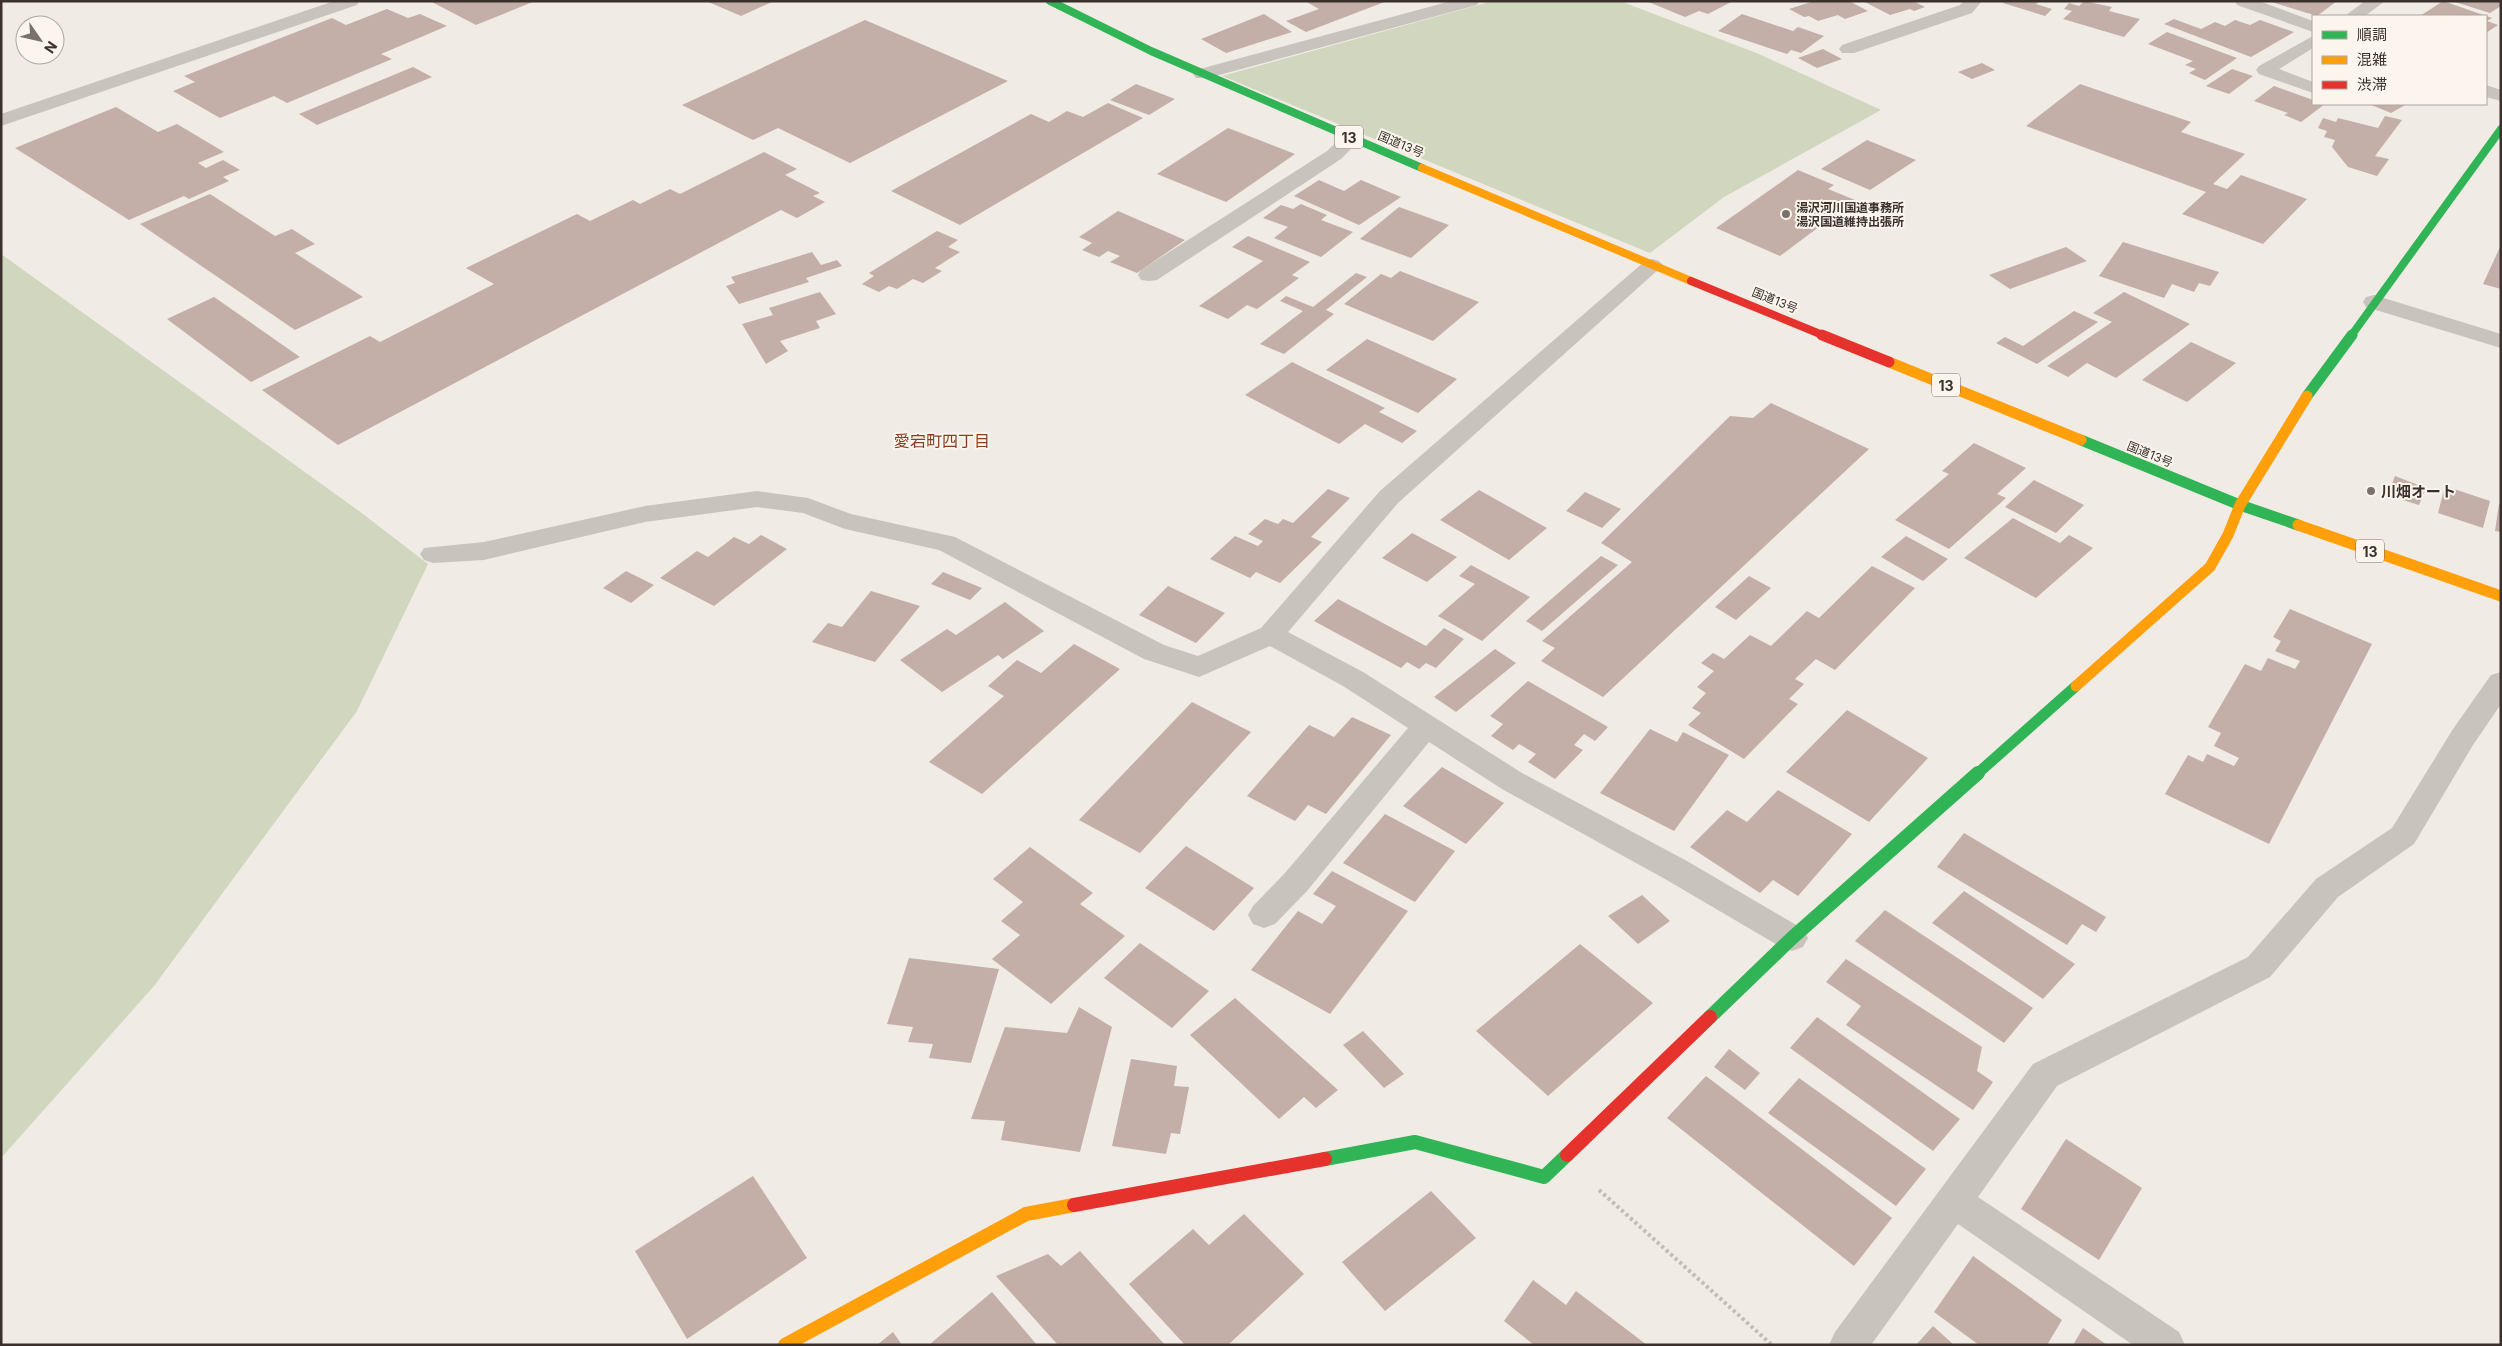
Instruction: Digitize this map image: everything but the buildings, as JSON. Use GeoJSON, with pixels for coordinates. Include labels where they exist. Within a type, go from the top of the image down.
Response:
{"type":"FeatureCollection","features":[{"type":"Feature","properties":{"kind":"main road","name":"国道13号"},"geometry":{"type":"LineString","coordinates":[[1050,1],[1202,74],[1652,265],[2240,505],[2501,596]]}},
{"type":"Feature","properties":{"kind":"main road"},"geometry":{"type":"LineString","coordinates":[[785,1345],[1026,1214],[1416,1142],[1544,1177],[1792,938],[2210,567],[2228,535],[2240,505],[2318,378],[2501,130]]}},
{"type":"Feature","properties":{"kind":"street"},"geometry":{"type":"LineString","coordinates":[[1,120],[351,1]]}},
{"type":"Feature","properties":{"kind":"street"},"geometry":{"type":"LineString","coordinates":[[1202,74],[1470,1]]}},
{"type":"Feature","properties":{"kind":"street"},"geometry":{"type":"LineString","coordinates":[[1848,49],[1966,9],[1974,1]]}},
{"type":"Feature","properties":{"kind":"street"},"geometry":{"type":"LineString","coordinates":[[2243,1],[2312,26]]}},
{"type":"Feature","properties":{"kind":"street"},"geometry":{"type":"LineString","coordinates":[[2355,15],[2376,1]]}},
{"type":"Feature","properties":{"kind":"street"},"geometry":{"type":"LineString","coordinates":[[2312,42],[2265,70],[2312,88]]}},
{"type":"Feature","properties":{"kind":"street"},"geometry":{"type":"LineString","coordinates":[[2487,90],[2501,96]]}},
{"type":"Feature","properties":{"kind":"street"},"geometry":{"type":"LineString","coordinates":[[1148,275],[1334,155],[1352,138]]}},
{"type":"Feature","properties":{"kind":"street"},"geometry":{"type":"LineString","coordinates":[[433,554],[484,551],[645,514],[757,499],[808,506],[845,521],[946,543],[1154,652],[1199,667],[1271,635],[1389,497],[1652,265]]}},
{"type":"Feature","properties":{"kind":"street"},"geometry":{"type":"LineString","coordinates":[[2374,302],[2501,341]]}},
{"type":"Feature","properties":{"kind":"street"},"geometry":{"type":"LineString","coordinates":[[1271,635],[1353,679],[1512,781],[1676,870],[1792,938]]}},
{"type":"Feature","properties":{"kind":"street"},"geometry":{"type":"LineString","coordinates":[[1848,1345],[2045,1075],[2259,967],[2327,888],[2402,836],[2463,737],[2501,682]]}},
{"type":"Feature","properties":{"kind":"street"},"geometry":{"type":"LineString","coordinates":[[1264,915],[1296,882],[1426,726]]}},
{"type":"Feature","properties":{"kind":"street"},"geometry":{"type":"LineString","coordinates":[[1954,1201],[2166,1345]]}},
{"type":"Feature","properties":{"kind":"path"},"geometry":{"type":"LineString","coordinates":[[1563,1158],[1772,1345]]}},
{"type":"Feature","properties":{"kind":"green space"},"geometry":{"type":"Polygon","coordinates":[[[1493,1],[1620,1],[1759,54],[1881,110],[1724,197],[1650,253],[1222,76],[1493,1]]]}},
{"type":"Feature","properties":{"kind":"green space"},"geometry":{"type":"Polygon","coordinates":[[[1,254],[359,511],[428,564],[357,711],[154,986],[1,1158],[1,254]]]}},
{"type":"Feature","properties":{"kind":"traffic: fast"},"geometry":{"type":"LineString","coordinates":[[1050,1],[1151,51],[1422,168]]}},
{"type":"Feature","properties":{"kind":"traffic: fast"},"geometry":{"type":"LineString","coordinates":[[2307,396],[2501,129]]}},
{"type":"Feature","properties":{"kind":"traffic: fast"},"geometry":{"type":"LineString","coordinates":[[2081,440],[2240,505],[2298,525]]}},
{"type":"Feature","properties":{"kind":"traffic: fast"},"geometry":{"type":"LineString","coordinates":[[1710,1017],[1792,938],[2076,686]]}},
{"type":"Feature","properties":{"kind":"traffic: fast"},"geometry":{"type":"LineString","coordinates":[[1325,1159],[1415,1142],[1544,1177],[1567,1155]]}},
{"type":"Feature","properties":{"kind":"traffic: slow"},"geometry":{"type":"LineString","coordinates":[[1422,168],[1691,281]]}},
{"type":"Feature","properties":{"kind":"traffic: slow"},"geometry":{"type":"LineString","coordinates":[[1889,362],[2081,440]]}},
{"type":"Feature","properties":{"kind":"traffic: slow"},"geometry":{"type":"LineString","coordinates":[[2076,686],[2210,567],[2228,535],[2240,505],[2307,396]]}},
{"type":"Feature","properties":{"kind":"traffic: slow"},"geometry":{"type":"LineString","coordinates":[[2298,525],[2501,596]]}},
{"type":"Feature","properties":{"kind":"traffic: slow"},"geometry":{"type":"LineString","coordinates":[[785,1345],[1026,1214],[1074,1205]]}},
{"type":"Feature","properties":{"kind":"traffic: jam"},"geometry":{"type":"LineString","coordinates":[[1691,281],[1889,362]]}},
{"type":"Feature","properties":{"kind":"traffic: jam"},"geometry":{"type":"LineString","coordinates":[[1567,1155],[1710,1017]]}},
{"type":"Feature","properties":{"kind":"traffic: jam"},"geometry":{"type":"LineString","coordinates":[[1074,1205],[1325,1159]]}},
{"type":"Feature","properties":{"kind":"place","name":"湯沢河川国道事務所 湯沢国道維持出張所"},"geometry":{"type":"Point","coordinates":[1786,214]}},
{"type":"Feature","properties":{"kind":"place","name":"川畑オート"},"geometry":{"type":"Point","coordinates":[2371,491]}},
{"type":"Feature","properties":{"kind":"district","name":"愛宕町四丁目"},"geometry":{"type":"Point","coordinates":[942,441]}}]}
